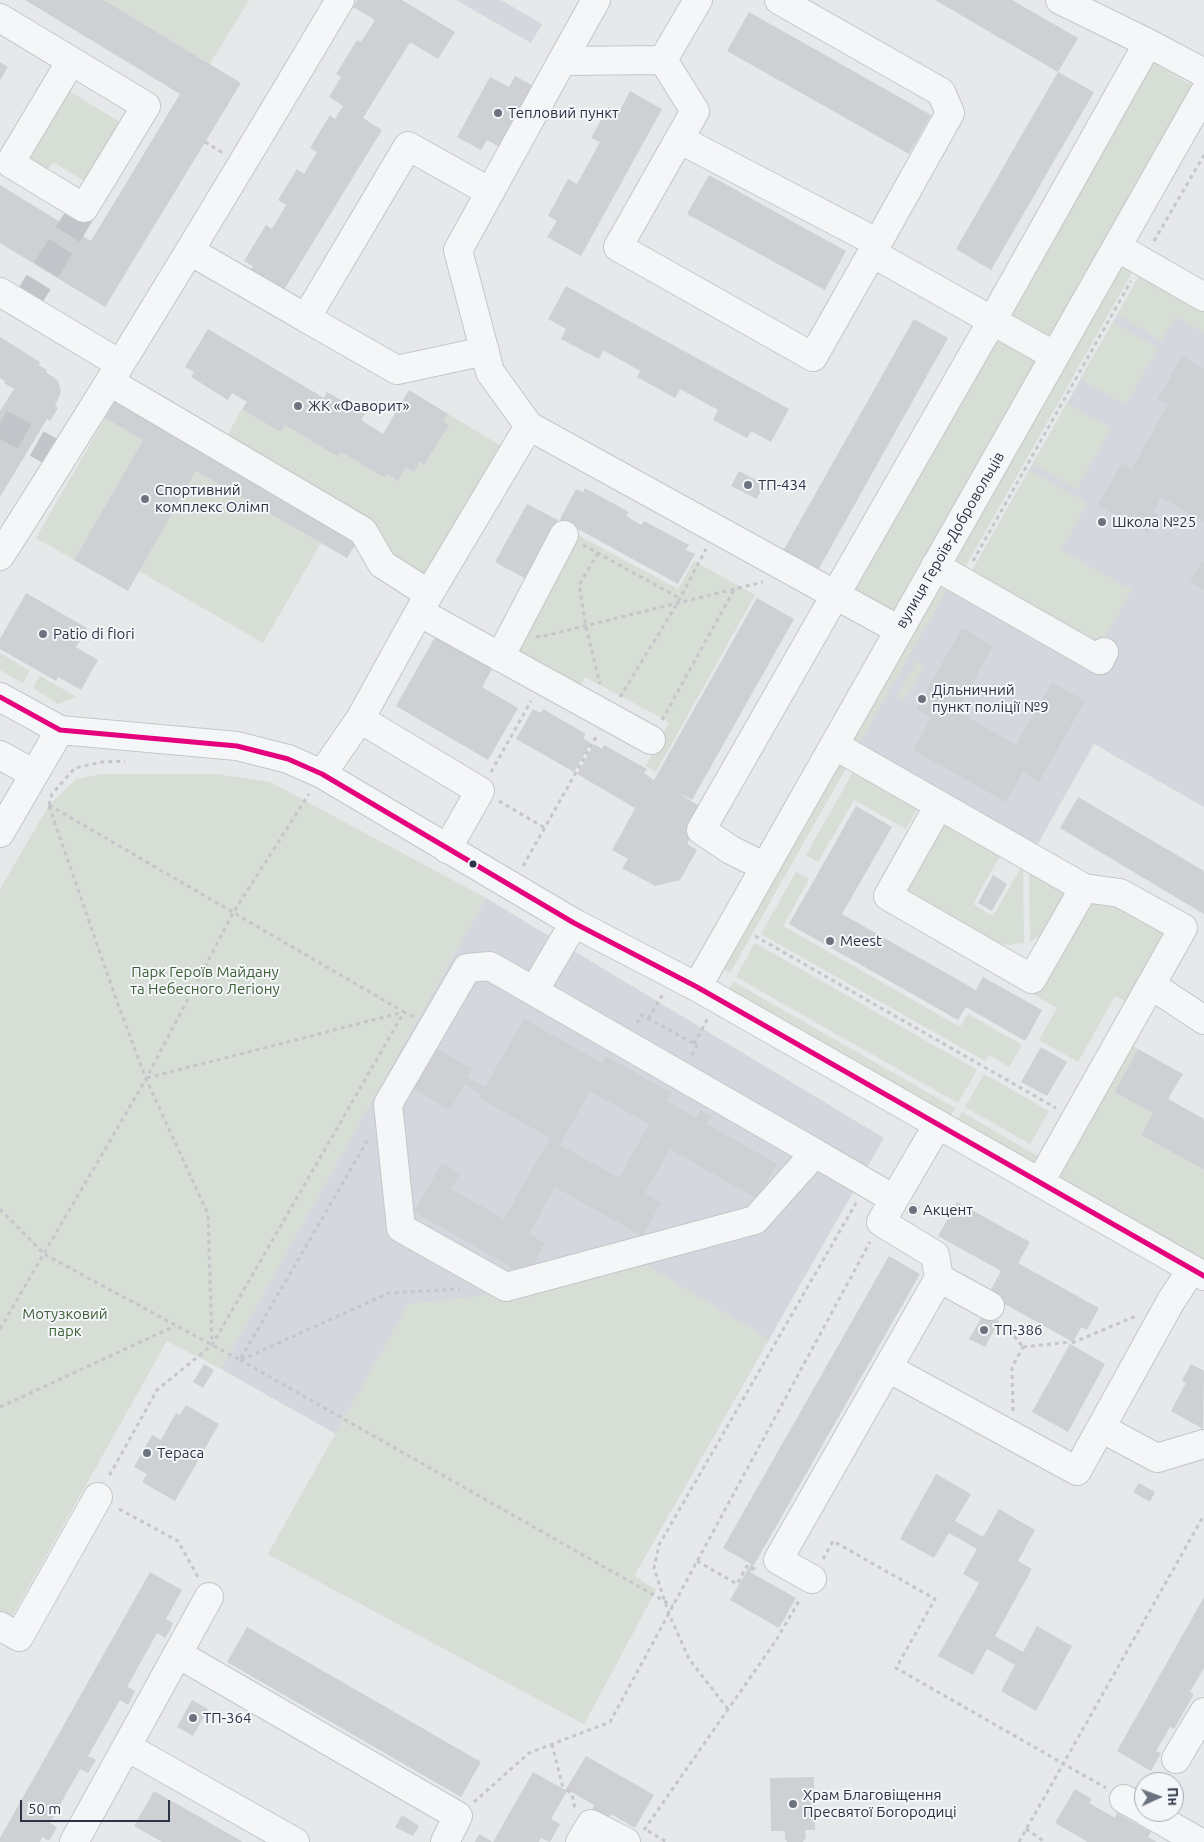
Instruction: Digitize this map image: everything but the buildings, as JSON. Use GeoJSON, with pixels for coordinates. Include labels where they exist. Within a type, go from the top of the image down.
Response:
{"type":"FeatureCollection","features":[{"type":"Feature","properties":{"kind":"street"},"geometry":{"type":"LineString","coordinates":[[0,556],[190,251],[340,0]]}},
{"type":"Feature","properties":{"kind":"street"},"geometry":{"type":"LineString","coordinates":[[596,0],[458,250],[490,372],[529,426],[899,630]]}},
{"type":"Feature","properties":{"kind":"street"},"geometry":{"type":"LineString","coordinates":[[663,60],[698,0]]}},
{"type":"Feature","properties":{"kind":"street"},"geometry":{"type":"LineString","coordinates":[[663,60],[695,111],[618,247],[814,357],[950,114],[941,92],[779,0]]}},
{"type":"Feature","properties":{"kind":"street"},"geometry":{"type":"LineString","coordinates":[[1060,0],[1204,73]]}},
{"type":"Feature","properties":{"kind":"street"},"geometry":{"type":"LineString","coordinates":[[0,18],[72,61],[146,106],[84,208],[10,163],[72,61]]}},
{"type":"Feature","properties":{"kind":"street"},"geometry":{"type":"LineString","coordinates":[[765,867],[731,850],[701,830],[992,321],[1148,43]]}},
{"type":"Feature","properties":{"kind":"street"},"geometry":{"type":"LineString","coordinates":[[562,61],[663,60]]}},
{"type":"Feature","properties":{"kind":"street","name":"вулиця Героїв-Добровольців"},"geometry":{"type":"LineString","coordinates":[[699,999],[765,867],[1204,93]]}},
{"type":"Feature","properties":{"kind":"street"},"geometry":{"type":"LineString","coordinates":[[679,140],[875,248],[992,321],[1054,356]]}},
{"type":"Feature","properties":{"kind":"street"},"geometry":{"type":"LineString","coordinates":[[306,318],[408,146],[490,192]]}},
{"type":"Feature","properties":{"kind":"street"},"geometry":{"type":"LineString","coordinates":[[1117,247],[1204,297]]}},
{"type":"Feature","properties":{"kind":"street"},"geometry":{"type":"LineString","coordinates":[[190,251],[397,370],[484,351]]}},
{"type":"Feature","properties":{"kind":"street"},"geometry":{"type":"LineString","coordinates":[[0,292],[115,373],[363,531],[382,564],[424,603],[500,657],[651,740]]}},
{"type":"Feature","properties":{"kind":"street"},"geometry":{"type":"LineString","coordinates":[[322,774],[360,719],[424,603],[529,426]]}},
{"type":"Feature","properties":{"kind":"street"},"geometry":{"type":"LineString","coordinates":[[500,657],[564,535]]}},
{"type":"Feature","properties":{"kind":"street"},"geometry":{"type":"LineString","coordinates":[[936,566],[1100,660],[1104,652]]}},
{"type":"Feature","properties":{"kind":"street"},"geometry":{"type":"LineString","coordinates":[[0,697],[60,730],[237,746],[288,760],[322,774],[699,999],[938,1124],[1198,1273],[1171,1301],[1077,1471],[888,1368]]}},
{"type":"Feature","properties":{"kind":"street"},"geometry":{"type":"LineString","coordinates":[[360,719],[480,790],[447,849]]}},
{"type":"Feature","properties":{"kind":"street"},"geometry":{"type":"LineString","coordinates":[[0,833],[60,730]]}},
{"type":"Feature","properties":{"kind":"street"},"geometry":{"type":"LineString","coordinates":[[834,745],[1084,888],[1120,893],[1183,928],[1040,1182]]}},
{"type":"Feature","properties":{"kind":"street"},"geometry":{"type":"LineString","coordinates":[[0,755],[34,774]]}},
{"type":"Feature","properties":{"kind":"street"},"geometry":{"type":"LineString","coordinates":[[939,805],[888,896],[1032,979],[1084,888]]}},
{"type":"Feature","properties":{"kind":"street"},"geometry":{"type":"LineString","coordinates":[[534,991],[574,923]]}},
{"type":"Feature","properties":{"kind":"street"},"geometry":{"type":"LineString","coordinates":[[812,1579],[778,1560],[939,1278],[935,1255],[888,1210],[867,1183],[815,1153],[534,991],[490,966],[467,968],[434,1028],[388,1104],[402,1228],[506,1287],[755,1220],[815,1153]]}},
{"type":"Feature","properties":{"kind":"street"},"geometry":{"type":"LineString","coordinates":[[1151,985],[1204,1020]]}},
{"type":"Feature","properties":{"kind":"street"},"geometry":{"type":"LineString","coordinates":[[888,1210],[938,1124]]}},
{"type":"Feature","properties":{"kind":"street"},"geometry":{"type":"LineString","coordinates":[[939,1278],[990,1306]]}},
{"type":"Feature","properties":{"kind":"street"},"geometry":{"type":"LineString","coordinates":[[1101,1428],[1157,1458],[1204,1444]]}},
{"type":"Feature","properties":{"kind":"street"},"geometry":{"type":"LineString","coordinates":[[10,1632],[98,1497]]}},
{"type":"Feature","properties":{"kind":"street"},"geometry":{"type":"LineString","coordinates":[[74,1842],[209,1597]]}},
{"type":"Feature","properties":{"kind":"street"},"geometry":{"type":"LineString","coordinates":[[178,1654],[458,1816],[445,1842]]}},
{"type":"Feature","properties":{"kind":"street"},"geometry":{"type":"LineString","coordinates":[[1176,1759],[1204,1712]]}},
{"type":"Feature","properties":{"kind":"street"},"geometry":{"type":"LineString","coordinates":[[127,1747],[295,1842]]}},
{"type":"Feature","properties":{"kind":"street"},"geometry":{"type":"LineString","coordinates":[[1164,1822],[1199,1842]]}},
{"type":"Feature","properties":{"kind":"street"},"geometry":{"type":"LineString","coordinates":[[580,1842],[591,1824],[626,1842]]}},
{"type":"Feature","properties":{"kind":"path"},"geometry":{"type":"LineString","coordinates":[[961,581],[1204,155]]}},
{"type":"Feature","properties":{"kind":"path"},"geometry":{"type":"LineString","coordinates":[[512,886],[608,716],[677,604],[716,530]]}},
{"type":"Feature","properties":{"kind":"path"},"geometry":{"type":"LineString","coordinates":[[564,535],[679,598]]}},
{"type":"Feature","properties":{"kind":"path"},"geometry":{"type":"LineString","coordinates":[[598,553],[579,585],[586,627],[608,716]]}},
{"type":"Feature","properties":{"kind":"path"},"geometry":{"type":"LineString","coordinates":[[514,630],[540,637],[796,573]]}},
{"type":"Feature","properties":{"kind":"path"},"geometry":{"type":"LineString","coordinates":[[651,740],[734,590]]}},
{"type":"Feature","properties":{"kind":"path"},"geometry":{"type":"LineString","coordinates":[[542,681],[480,790],[545,828]]}},
{"type":"Feature","properties":{"kind":"path"},"geometry":{"type":"LineString","coordinates":[[131,761],[102,762],[75,768],[52,794],[49,805],[146,1078],[208,1214],[212,1345]]}},
{"type":"Feature","properties":{"kind":"path"},"geometry":{"type":"LineString","coordinates":[[0,1328],[146,1078],[233,914],[322,774]]}},
{"type":"Feature","properties":{"kind":"path"},"geometry":{"type":"LineString","coordinates":[[49,805],[233,914],[434,1028]]}},
{"type":"Feature","properties":{"kind":"path"},"geometry":{"type":"LineString","coordinates":[[755,936],[1075,1119]]}},
{"type":"Feature","properties":{"kind":"path"},"geometry":{"type":"LineString","coordinates":[[648,1019],[664,991]]}},
{"type":"Feature","properties":{"kind":"path"},"geometry":{"type":"LineString","coordinates":[[694,1044],[709,1016],[699,999]]}},
{"type":"Feature","properties":{"kind":"path"},"geometry":{"type":"LineString","coordinates":[[146,1078],[404,1012]]}},
{"type":"Feature","properties":{"kind":"path"},"geometry":{"type":"LineString","coordinates":[[209,1597],[178,1541],[98,1497],[157,1390],[212,1345],[404,1012]]}},
{"type":"Feature","properties":{"kind":"path"},"geometry":{"type":"LineString","coordinates":[[240,1360],[369,1138]]}},
{"type":"Feature","properties":{"kind":"path"},"geometry":{"type":"LineString","coordinates":[[729,1709],[689,1659],[669,1614],[654,1568],[659,1544],[867,1183]]}},
{"type":"Feature","properties":{"kind":"path"},"geometry":{"type":"LineString","coordinates":[[0,1209],[44,1254],[240,1360],[672,1606]]}},
{"type":"Feature","properties":{"kind":"path"},"geometry":{"type":"LineString","coordinates":[[458,1816],[529,1753],[610,1722],[888,1210]]}},
{"type":"Feature","properties":{"kind":"path"},"geometry":{"type":"LineString","coordinates":[[240,1360],[389,1293],[467,1289]]}},
{"type":"Feature","properties":{"kind":"path"},"geometry":{"type":"LineString","coordinates":[[1023,1347],[1072,1342],[1171,1301]]}},
{"type":"Feature","properties":{"kind":"path"},"geometry":{"type":"LineString","coordinates":[[990,1306],[1023,1347]]}},
{"type":"Feature","properties":{"kind":"path"},"geometry":{"type":"LineString","coordinates":[[0,1407],[176,1326]]}},
{"type":"Feature","properties":{"kind":"path"},"geometry":{"type":"LineString","coordinates":[[1014,1437],[1012,1367],[1023,1347]]}},
{"type":"Feature","properties":{"kind":"path"},"geometry":{"type":"LineString","coordinates":[[1019,1842],[1204,1515]]}},
{"type":"Feature","properties":{"kind":"path"},"geometry":{"type":"LineString","coordinates":[[833,1541],[935,1599],[896,1668],[1098,1784]]}},
{"type":"Feature","properties":{"kind":"path"},"geometry":{"type":"LineString","coordinates":[[697,1562],[737,1584],[747,1566],[752,1569]]}},
{"type":"Feature","properties":{"kind":"path"},"geometry":{"type":"LineString","coordinates":[[667,1842],[645,1830],[777,1639],[812,1579]]}},
{"type":"Feature","properties":{"kind":"path"},"geometry":{"type":"LineString","coordinates":[[552,1744],[566,1790]]}},
{"type":"Feature","properties":{"kind":"path"},"geometry":{"type":"LineString","coordinates":[[1026,1830],[1045,1842]]}},
{"type":"Feature","properties":{"kind":"shaded area"},"geometry":{"type":"Polygon","coordinates":[[[456,0],[501,0],[542,24],[531,43],[456,0]]]}},
{"type":"Feature","properties":{"kind":"shaded area","name":"Школа №25"},"geometry":{"type":"Polygon","coordinates":[[[1141,273],[1204,309],[1204,807],[1094,744],[1035,849],[846,742],[948,562],[970,574],[1141,273]]]}},
{"type":"Feature","properties":{"kind":"shaded area"},"geometry":{"type":"Polygon","coordinates":[[[486,898],[884,1138],[634,1576],[656,1590],[584,1724],[268,1554],[336,1434],[221,1369],[486,898]]]}},
{"type":"Feature","properties":{"kind":"green space"},"geometry":{"type":"Polygon","coordinates":[[[104,0],[249,0],[210,64],[104,0]]]}},
{"type":"Feature","properties":{"kind":"green space"},"geometry":{"type":"Polygon","coordinates":[[[1150,61],[1195,87],[1049,342],[1003,315],[1150,61]]]}},
{"type":"Feature","properties":{"kind":"green space"},"geometry":{"type":"Polygon","coordinates":[[[66,89],[123,124],[87,183],[53,162],[46,173],[23,159],[66,89]]]}},
{"type":"Feature","properties":{"kind":"green space"},"geometry":{"type":"Polygon","coordinates":[[[1119,261],[1134,269],[963,571],[948,562],[1119,261]]]}},
{"type":"Feature","properties":{"kind":"green space"},"geometry":{"type":"Polygon","coordinates":[[[1141,273],[1204,309],[1204,333],[1176,317],[1161,341],[1117,315],[1141,273]]]}},
{"type":"Feature","properties":{"kind":"green space"},"geometry":{"type":"Polygon","coordinates":[[[1113,322],[1158,348],[1126,405],[1080,379],[1113,322]]]}},
{"type":"Feature","properties":{"kind":"green space"},"geometry":{"type":"Polygon","coordinates":[[[993,335],[1038,361],[891,615],[846,589],[993,335]]]}},
{"type":"Feature","properties":{"kind":"green space"},"geometry":{"type":"Polygon","coordinates":[[[1067,403],[1111,428],[1077,489],[1033,464],[1067,403]]]}},
{"type":"Feature","properties":{"kind":"green space"},"geometry":{"type":"Polygon","coordinates":[[[242,409],[280,432],[285,425],[338,457],[341,452],[385,478],[387,474],[398,481],[406,468],[413,472],[419,462],[424,465],[448,425],[444,422],[448,414],[501,446],[423,576],[225,439],[242,409]]]}},
{"type":"Feature","properties":{"kind":"green space"},"geometry":{"type":"Polygon","coordinates":[[[105,418],[143,440],[74,560],[36,538],[105,418]]]}},
{"type":"Feature","properties":{"kind":"green space"},"geometry":{"type":"Polygon","coordinates":[[[1029,470],[1088,503],[1061,550],[1132,590],[1099,648],[970,575],[1029,470]]]}},
{"type":"Feature","properties":{"kind":"green space"},"geometry":{"type":"Polygon","coordinates":[[[196,471],[321,543],[263,643],[139,571],[196,471]]]}},
{"type":"Feature","properties":{"kind":"green space"},"geometry":{"type":"Polygon","coordinates":[[[574,533],[678,589],[694,561],[755,595],[656,772],[646,766],[669,722],[585,677],[577,692],[509,654],[574,533]]]}},
{"type":"Feature","properties":{"kind":"green space"},"geometry":{"type":"Polygon","coordinates":[[[940,577],[951,583],[857,748],[846,742],[940,577]]]}},
{"type":"Feature","properties":{"kind":"green space"},"geometry":{"type":"Polygon","coordinates":[[[0,653],[30,671],[23,683],[0,670],[0,653]]]}},
{"type":"Feature","properties":{"kind":"green space"},"geometry":{"type":"Polygon","coordinates":[[[917,661],[925,665],[904,701],[896,696],[917,661]]]}},
{"type":"Feature","properties":{"kind":"green space"},"geometry":{"type":"Polygon","coordinates":[[[40,676],[77,697],[58,704],[33,688],[40,676]]]}},
{"type":"Feature","properties":{"kind":"green space"},"geometry":{"type":"Polygon","coordinates":[[[838,757],[849,763],[730,973],[719,966],[838,757]]]}},
{"type":"Feature","properties":{"kind":"green space"},"geometry":{"type":"Polygon","coordinates":[[[856,767],[920,804],[906,829],[854,800],[818,862],[806,855],[856,767]]]}},
{"type":"Feature","properties":{"kind":"green space","name":"Парк Героїв Майдану та Небесного Легіону"},"geometry":{"type":"Polygon","coordinates":[[[102,774],[216,774],[270,782],[486,898],[221,1369],[167,1341],[10,1620],[0,1615],[0,889],[49,805],[76,779],[102,774]]]}},
{"type":"Feature","properties":{"kind":"green space"},"geometry":{"type":"Polygon","coordinates":[[[939,821],[1000,856],[973,904],[993,916],[1023,864],[1024,943],[1008,945],[987,941],[899,891],[939,821]]]}},
{"type":"Feature","properties":{"kind":"green space"},"geometry":{"type":"Polygon","coordinates":[[[1029,867],[1072,892],[1050,929],[1030,942],[1029,867]]]}},
{"type":"Feature","properties":{"kind":"green space"},"geometry":{"type":"Polygon","coordinates":[[[796,872],[809,879],[783,926],[960,1027],[968,1014],[1022,1045],[1009,1067],[989,1055],[985,1061],[761,934],[796,872]]]}},
{"type":"Feature","properties":{"kind":"green space"},"geometry":{"type":"Polygon","coordinates":[[[1119,900],[1172,930],[1130,1004],[1115,996],[1078,1062],[1039,1040],[1057,1008],[1031,993],[1081,905],[1119,900]]]}},
{"type":"Feature","properties":{"kind":"green space"},"geometry":{"type":"Polygon","coordinates":[[[755,943],[977,1070],[958,1103],[736,977],[755,943]]]}},
{"type":"Feature","properties":{"kind":"green space"},"geometry":{"type":"Polygon","coordinates":[[[734,982],[955,1108],[949,1119],[727,992],[734,982]]]}},
{"type":"Feature","properties":{"kind":"green space"},"geometry":{"type":"Polygon","coordinates":[[[1127,1042],[1138,1049],[1114,1092],[1153,1113],[1141,1135],[1204,1170],[1204,1266],[1050,1179],[1127,1042]]]}},
{"type":"Feature","properties":{"kind":"green space"},"geometry":{"type":"Polygon","coordinates":[[[984,1074],[1049,1111],[1030,1144],[965,1107],[984,1074]]]}},
{"type":"Feature","properties":{"kind":"green space"},"geometry":{"type":"Polygon","coordinates":[[[962,1112],[1041,1158],[1035,1168],[956,1123],[962,1112]]]}},
{"type":"Feature","properties":{"kind":"green space"},"geometry":{"type":"Polygon","coordinates":[[[637,1259],[769,1339],[634,1576],[656,1590],[584,1724],[268,1554],[408,1304],[512,1292],[637,1259]]]}},
{"type":"Feature","properties":{"kind":"tunnel"},"geometry":{"type":"LineString","coordinates":[[24,306],[84,208]]}},
{"type":"Feature","properties":{"kind":"tunnel"},"geometry":{"type":"LineString","coordinates":[[0,423],[63,458]]}},
{"type":"Feature","properties":{"kind":"transit line"},"geometry":{"type":"LineString","coordinates":[[0,697],[60,730],[237,746],[288,759],[322,774],[574,923],[697,987],[1204,1276]]}},
{"type":"Feature","properties":{"kind":"place","name":"Тепловий пункт"},"geometry":{"type":"Point","coordinates":[498,113]}},
{"type":"Feature","properties":{"kind":"place","name":"ЖК «Фаворит»"},"geometry":{"type":"Point","coordinates":[298,406]}},
{"type":"Feature","properties":{"kind":"place","name":"ТП-434"},"geometry":{"type":"Point","coordinates":[748,485]}},
{"type":"Feature","properties":{"kind":"place","name":"Спортивний комплекс Олімп"},"geometry":{"type":"Point","coordinates":[145,499]}},
{"type":"Feature","properties":{"kind":"place","name":"Школа №25"},"geometry":{"type":"Point","coordinates":[1102,522]}},
{"type":"Feature","properties":{"kind":"place","name":"Patio di fiori"},"geometry":{"type":"Point","coordinates":[43,634]}},
{"type":"Feature","properties":{"kind":"place","name":"Дільничний пункт поліції №9"},"geometry":{"type":"Point","coordinates":[922,699]}},
{"type":"Feature","properties":{"kind":"place","name":"Meest"},"geometry":{"type":"Point","coordinates":[830,941]}},
{"type":"Feature","properties":{"kind":"place","name":"Акцент"},"geometry":{"type":"Point","coordinates":[913,1210]}},
{"type":"Feature","properties":{"kind":"place","name":"ТП-386"},"geometry":{"type":"Point","coordinates":[984,1330]}},
{"type":"Feature","properties":{"kind":"place","name":"Тераса"},"geometry":{"type":"Point","coordinates":[147,1453]}},
{"type":"Feature","properties":{"kind":"place","name":"ТП-364"},"geometry":{"type":"Point","coordinates":[193,1718]}},
{"type":"Feature","properties":{"kind":"place","name":"Храм Благовіщення Пресвятої Богородиці"},"geometry":{"type":"Point","coordinates":[793,1804]}},
{"type":"Feature","properties":{"kind":"park label","name":"Мотузковий парк"},"geometry":{"type":"Point","coordinates":[65,1322]}}]}
